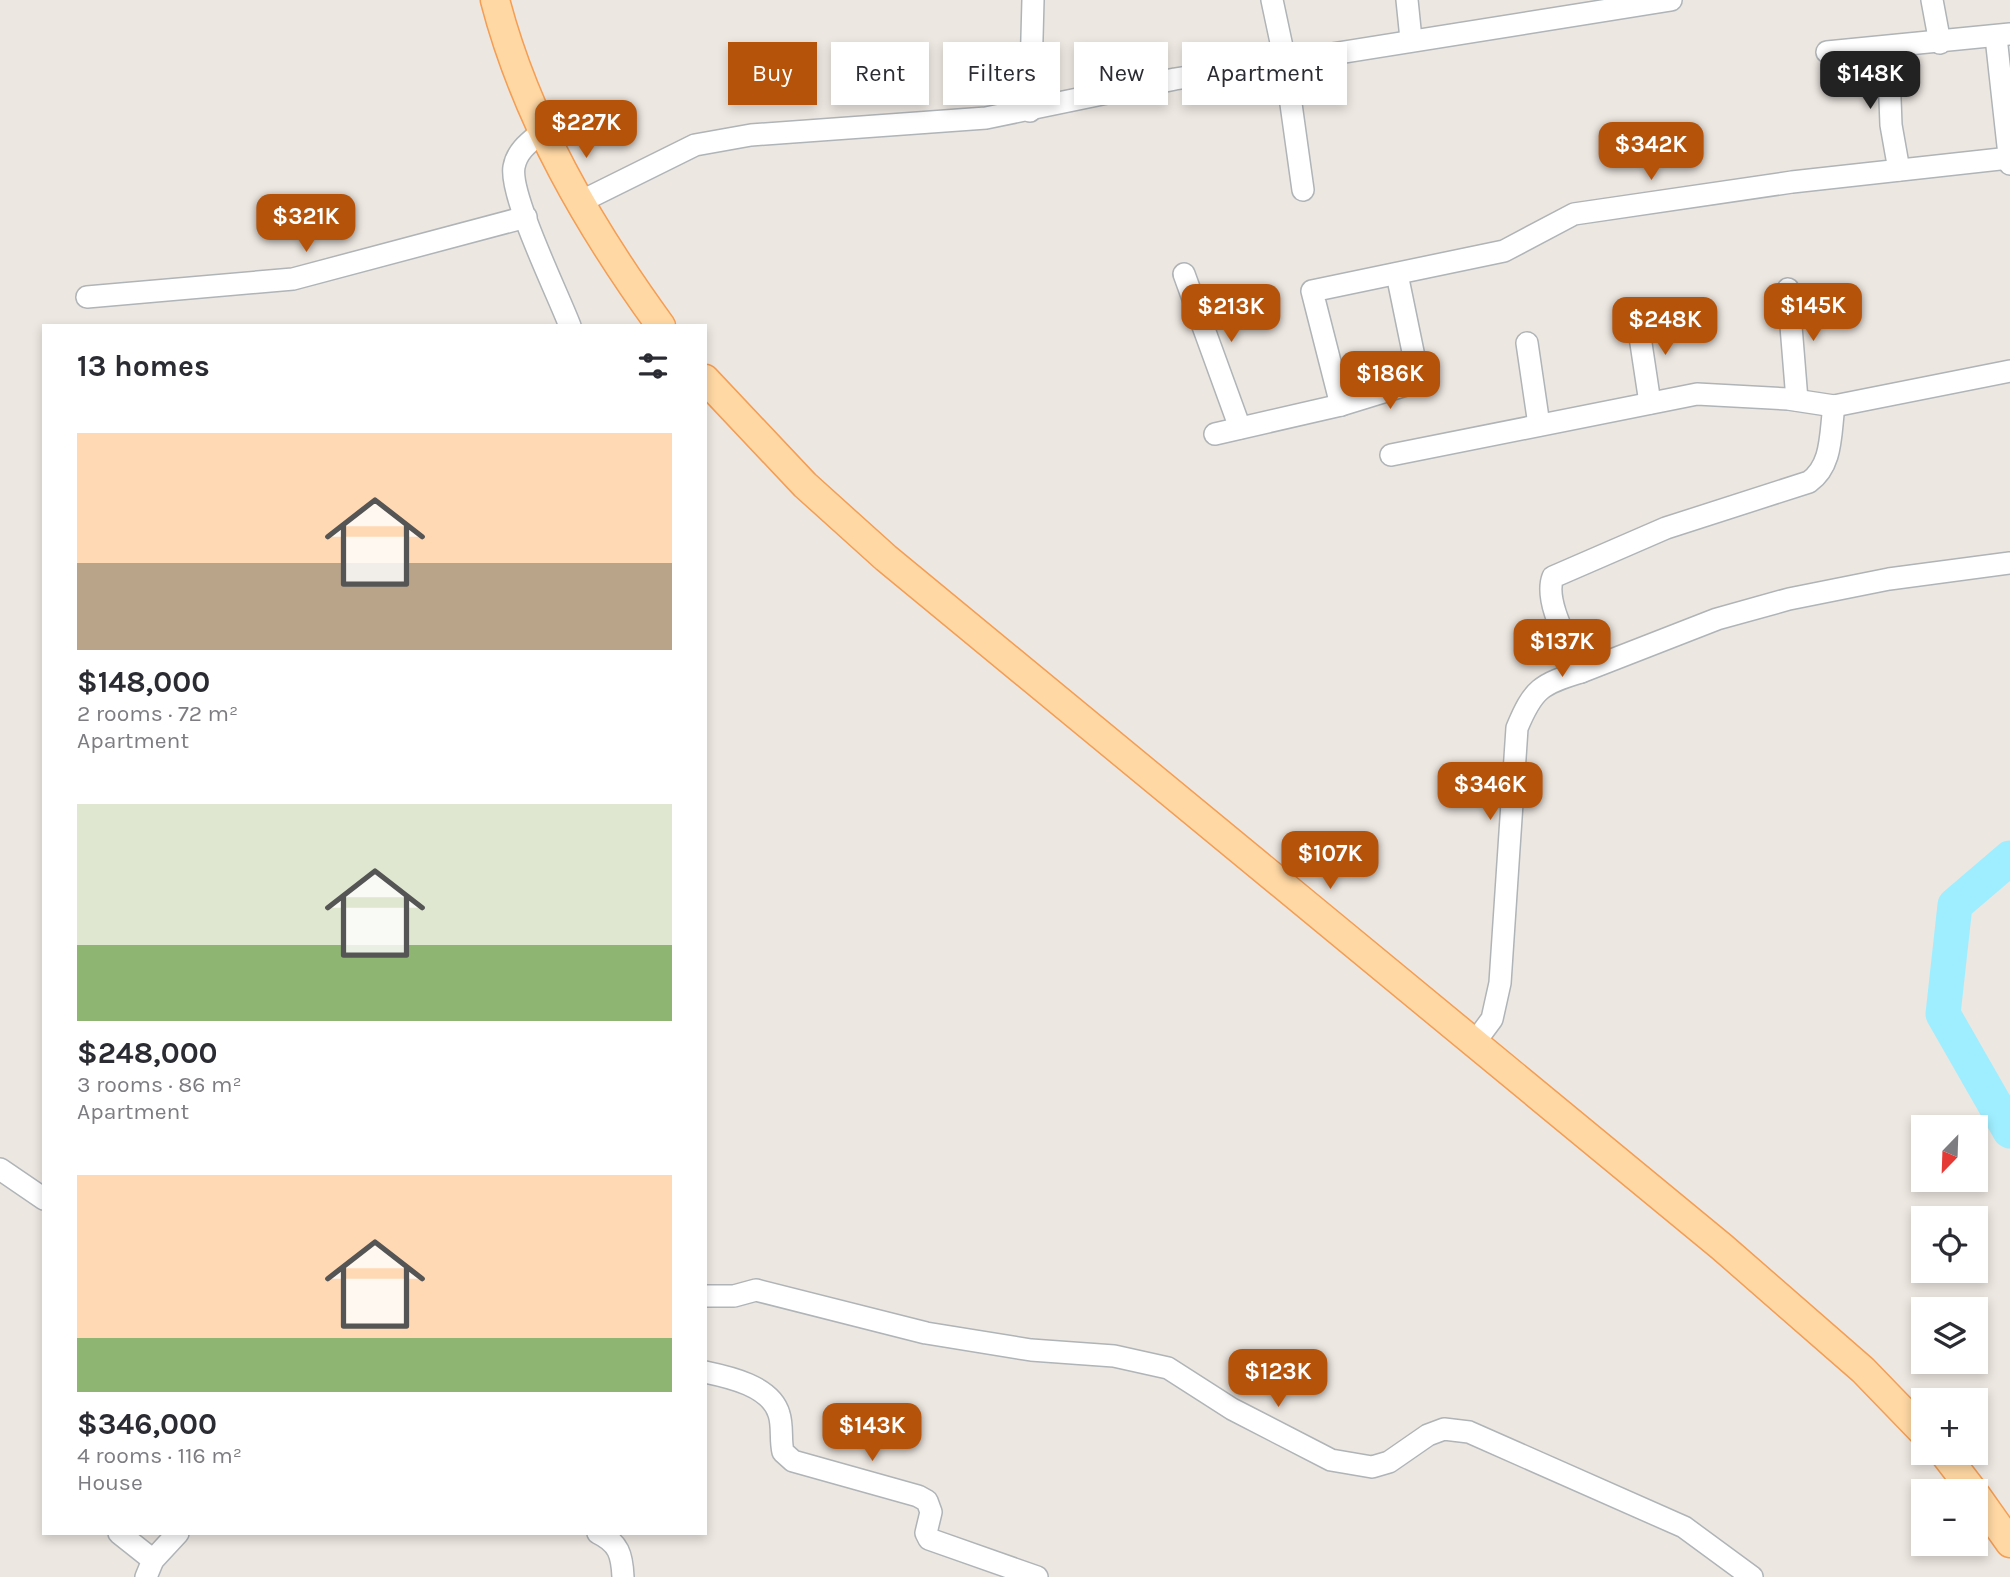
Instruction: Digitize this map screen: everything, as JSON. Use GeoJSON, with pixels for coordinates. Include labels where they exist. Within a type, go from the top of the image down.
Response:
{"type":"FeatureCollection","features":[{"type":"Feature","properties":{"kind":"main road"},"geometry":{"type":"LineString","coordinates":[[495,0],[503,29],[544,130],[580,202],[615,262],[660,324]]}},
{"type":"Feature","properties":{"kind":"main road"},"geometry":{"type":"LineString","coordinates":[[707,381],[805,485],[886,558],[1722,1247],[1863,1370],[1911,1420]]}},
{"type":"Feature","properties":{"kind":"main road"},"geometry":{"type":"LineString","coordinates":[[1953,1465],[1963,1479]]}},
{"type":"Feature","properties":{"kind":"main road"},"geometry":{"type":"LineString","coordinates":[[1988,1512],[2010,1543]]}},
{"type":"Feature","properties":{"kind":"street"},"geometry":{"type":"LineString","coordinates":[[1272,0],[1281,42]]}},
{"type":"Feature","properties":{"kind":"street"},"geometry":{"type":"LineString","coordinates":[[1407,0],[1411,40]]}},
{"type":"Feature","properties":{"kind":"street"},"geometry":{"type":"LineString","coordinates":[[1347,51],[1671,0]]}},
{"type":"Feature","properties":{"kind":"street"},"geometry":{"type":"LineString","coordinates":[[1932,0],[1940,43]]}},
{"type":"Feature","properties":{"kind":"street"},"geometry":{"type":"LineString","coordinates":[[1030,111],[1036,1]]}},
{"type":"Feature","properties":{"kind":"street"},"geometry":{"type":"LineString","coordinates":[[1341,405],[1312,291],[1504,251],[1574,214],[1791,182],[2010,160],[2003,36],[1828,52]]}},
{"type":"Feature","properties":{"kind":"street"},"geometry":{"type":"LineString","coordinates":[[1888,47],[1891,125],[1899,170]]}},
{"type":"Feature","properties":{"kind":"street"},"geometry":{"type":"LineString","coordinates":[[580,202],[695,145],[751,135],[986,118],[1182,78]]}},
{"type":"Feature","properties":{"kind":"street"},"geometry":{"type":"LineString","coordinates":[[1291,105],[1303,190]]}},
{"type":"Feature","properties":{"kind":"street"},"geometry":{"type":"LineString","coordinates":[[544,130],[519,152],[513,169],[518,197],[569,324]]}},
{"type":"Feature","properties":{"kind":"street"},"geometry":{"type":"LineString","coordinates":[[87,297],[293,279],[526,216]]}},
{"type":"Feature","properties":{"kind":"street"},"geometry":{"type":"LineString","coordinates":[[1184,274],[1240,428]]}},
{"type":"Feature","properties":{"kind":"street"},"geometry":{"type":"LineString","coordinates":[[1215,434],[1341,405],[1419,381],[1397,274]]}},
{"type":"Feature","properties":{"kind":"street"},"geometry":{"type":"LineString","coordinates":[[1788,289],[1797,400]]}},
{"type":"Feature","properties":{"kind":"street"},"geometry":{"type":"LineString","coordinates":[[1637,317],[1650,403]]}},
{"type":"Feature","properties":{"kind":"street"},"geometry":{"type":"LineString","coordinates":[[1527,343],[1539,425]]}},
{"type":"Feature","properties":{"kind":"street"},"geometry":{"type":"LineString","coordinates":[[1391,454],[1697,394],[1797,400],[1833,406],[2010,371]]}},
{"type":"Feature","properties":{"kind":"street"},"geometry":{"type":"LineString","coordinates":[[1581,672],[1551,601],[1548,589],[1553,577],[1666,528],[1809,482],[1821,473],[1827,461],[1833,406]]}},
{"type":"Feature","properties":{"kind":"street"},"geometry":{"type":"LineString","coordinates":[[1475,1042],[1492,1019],[1500,983],[1517,728],[1530,697],[1554,680],[1717,619],[1789,599],[1889,579],[2010,563]]}},
{"type":"Feature","properties":{"kind":"street"},"geometry":{"type":"LineString","coordinates":[[0,1169],[42,1198]]}},
{"type":"Feature","properties":{"kind":"street"},"geometry":{"type":"LineString","coordinates":[[707,1296],[734,1296],[756,1290],[926,1333],[1031,1350],[1147,1362],[1168,1368],[1232,1409],[1331,1460],[1372,1467],[1389,1462],[1427,1436],[1444,1429],[1469,1432],[1684,1527],[1752,1577]]}},
{"type":"Feature","properties":{"kind":"street"},"geometry":{"type":"LineString","coordinates":[[707,1373],[752,1386],[773,1403],[779,1412],[783,1452],[793,1461],[918,1496],[927,1502],[931,1512],[926,1533],[929,1539],[1037,1577]]}},
{"type":"Feature","properties":{"kind":"street"},"geometry":{"type":"LineString","coordinates":[[121,1535],[150,1569],[176,1535]]}},
{"type":"Feature","properties":{"kind":"street"},"geometry":{"type":"LineString","coordinates":[[602,1535],[613,1541],[622,1556],[623,1577]]}},
{"type":"Feature","properties":{"kind":"waterway"},"geometry":{"type":"LineString","coordinates":[[2010,858],[1955,905],[1943,1014],[2010,1131]]}}]}
